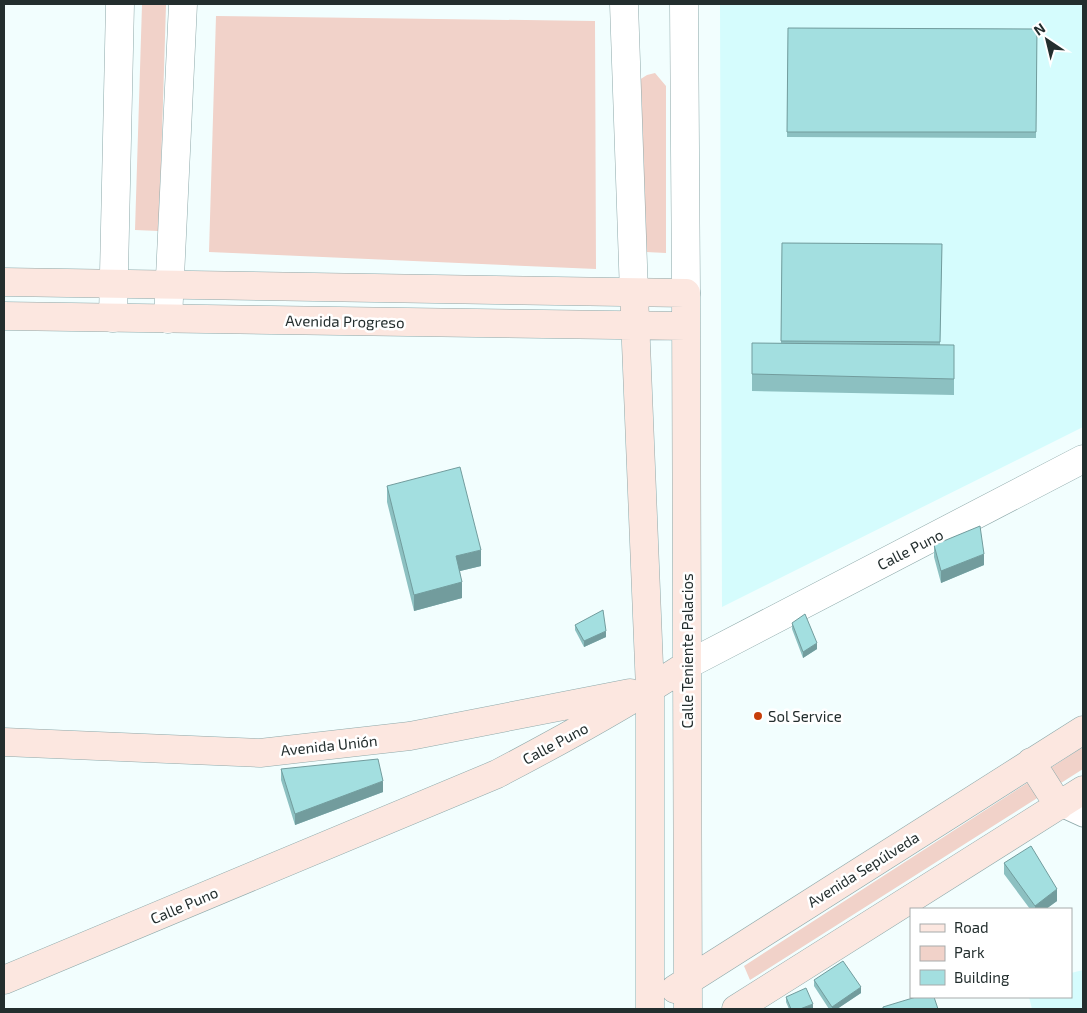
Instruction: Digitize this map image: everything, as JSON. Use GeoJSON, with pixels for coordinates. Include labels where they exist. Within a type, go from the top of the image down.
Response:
{"type":"FeatureCollection","features":[{"type":"Feature","properties":{"kind":"main road"},"geometry":{"type":"LineString","coordinates":[[4,282],[634,294],[686,293]]}},
{"type":"Feature","properties":{"kind":"main road","name":"Calle Teniente Palacios"},"geometry":{"type":"LineString","coordinates":[[686,293],[688,1009]]}},
{"type":"Feature","properties":{"kind":"main road"},"geometry":{"type":"LineString","coordinates":[[634,294],[650,690],[648,1008]]}},
{"type":"Feature","properties":{"kind":"main road","name":"Avenida Progreso"},"geometry":{"type":"LineString","coordinates":[[4,316],[686,326]]}},
{"type":"Feature","properties":{"kind":"main road","name":"Calle Puno"},"geometry":{"type":"LineString","coordinates":[[4,980],[497,774],[568,737],[650,690],[687,665]]}},
{"type":"Feature","properties":{"kind":"main road","name":"Avenida Unión"},"geometry":{"type":"LineString","coordinates":[[4,742],[260,753],[410,736],[650,690]]}},
{"type":"Feature","properties":{"kind":"main road","name":"Avenida Sepúlveda"},"geometry":{"type":"LineString","coordinates":[[648,1008],[1083,730]]}},
{"type":"Feature","properties":{"kind":"main road"},"geometry":{"type":"LineString","coordinates":[[1031,762],[1071,811]]}},
{"type":"Feature","properties":{"kind":"main road"},"geometry":{"type":"LineString","coordinates":[[736,1009],[1071,811],[1083,790]]}},
{"type":"Feature","properties":{"kind":"street"},"geometry":{"type":"LineString","coordinates":[[113,318],[120,4]]}},
{"type":"Feature","properties":{"kind":"street"},"geometry":{"type":"LineString","coordinates":[[168,319],[183,4]]}},
{"type":"Feature","properties":{"kind":"street"},"geometry":{"type":"LineString","coordinates":[[624,4],[634,294]]}},
{"type":"Feature","properties":{"kind":"street"},"geometry":{"type":"LineString","coordinates":[[684,4],[686,293]]}},
{"type":"Feature","properties":{"kind":"street","name":"Calle Puno"},"geometry":{"type":"LineString","coordinates":[[687,665],[1083,459]]}},
{"type":"Feature","properties":{"kind":"shaded area"},"geometry":{"type":"Polygon","coordinates":[[[720,4],[1083,4],[1083,427],[722,607],[720,4]]]}},
{"type":"Feature","properties":{"kind":"shaded area"},"geometry":{"type":"Polygon","coordinates":[[[1083,970],[1083,1009],[1032,1009],[1029,998],[1072,998],[1072,973],[1083,970]]]}},
{"type":"Feature","properties":{"kind":"green space"},"geometry":{"type":"Polygon","coordinates":[[[142,5],[166,5],[159,231],[135,230],[142,5]]]}},
{"type":"Feature","properties":{"kind":"green space"},"geometry":{"type":"Polygon","coordinates":[[[216,16],[595,21],[596,269],[209,252],[216,16]]]}},
{"type":"Feature","properties":{"kind":"green space"},"geometry":{"type":"Polygon","coordinates":[[[655,73],[666,86],[666,253],[646,252],[636,82],[647,75],[655,73]]]}},
{"type":"Feature","properties":{"kind":"green space"},"geometry":{"type":"Polygon","coordinates":[[[1083,747],[1083,769],[750,980],[744,966],[1083,747]]]}},
{"type":"Feature","properties":{"kind":"building"},"geometry":{"type":"Polygon","coordinates":[[[788,28],[1037,29],[1036,132],[787,132],[788,28]]]}},
{"type":"Feature","properties":{"kind":"building"},"geometry":{"type":"Polygon","coordinates":[[[782,243],[942,244],[940,342],[781,341],[782,243]]]}},
{"type":"Feature","properties":{"kind":"building"},"geometry":{"type":"Polygon","coordinates":[[[752,343],[954,345],[954,379],[752,374],[752,343]]]}},
{"type":"Feature","properties":{"kind":"building"},"geometry":{"type":"Polygon","coordinates":[[[460,467],[481,550],[456,556],[462,582],[414,595],[387,486],[460,467]]]}},
{"type":"Feature","properties":{"kind":"building"},"geometry":{"type":"Polygon","coordinates":[[[980,526],[984,554],[941,571],[934,545],[980,526]]]}},
{"type":"Feature","properties":{"kind":"building"},"geometry":{"type":"Polygon","coordinates":[[[603,610],[606,631],[584,641],[575,625],[603,610]]]}},
{"type":"Feature","properties":{"kind":"building"},"geometry":{"type":"Polygon","coordinates":[[[805,614],[817,643],[803,652],[792,623],[805,614]]]}},
{"type":"Feature","properties":{"kind":"building"},"geometry":{"type":"Polygon","coordinates":[[[378,759],[383,781],[295,814],[281,769],[378,759]]]}},
{"type":"Feature","properties":{"kind":"building"},"geometry":{"type":"Polygon","coordinates":[[[1031,846],[1057,889],[1035,906],[1004,863],[1031,846]]]}},
{"type":"Feature","properties":{"kind":"building"},"geometry":{"type":"Polygon","coordinates":[[[843,961],[861,987],[832,1007],[814,980],[843,961]]]}},
{"type":"Feature","properties":{"kind":"building"},"geometry":{"type":"Polygon","coordinates":[[[806,988],[813,1004],[800,1009],[791,1009],[786,997],[806,988]]]}},
{"type":"Feature","properties":{"kind":"building"},"geometry":{"type":"Polygon","coordinates":[[[913,998],[934,998],[938,1009],[883,1009],[883,1007],[913,998]]]}},
{"type":"Feature","properties":{"kind":"place","name":"Sol Service"},"geometry":{"type":"Point","coordinates":[758,716]}}]}
